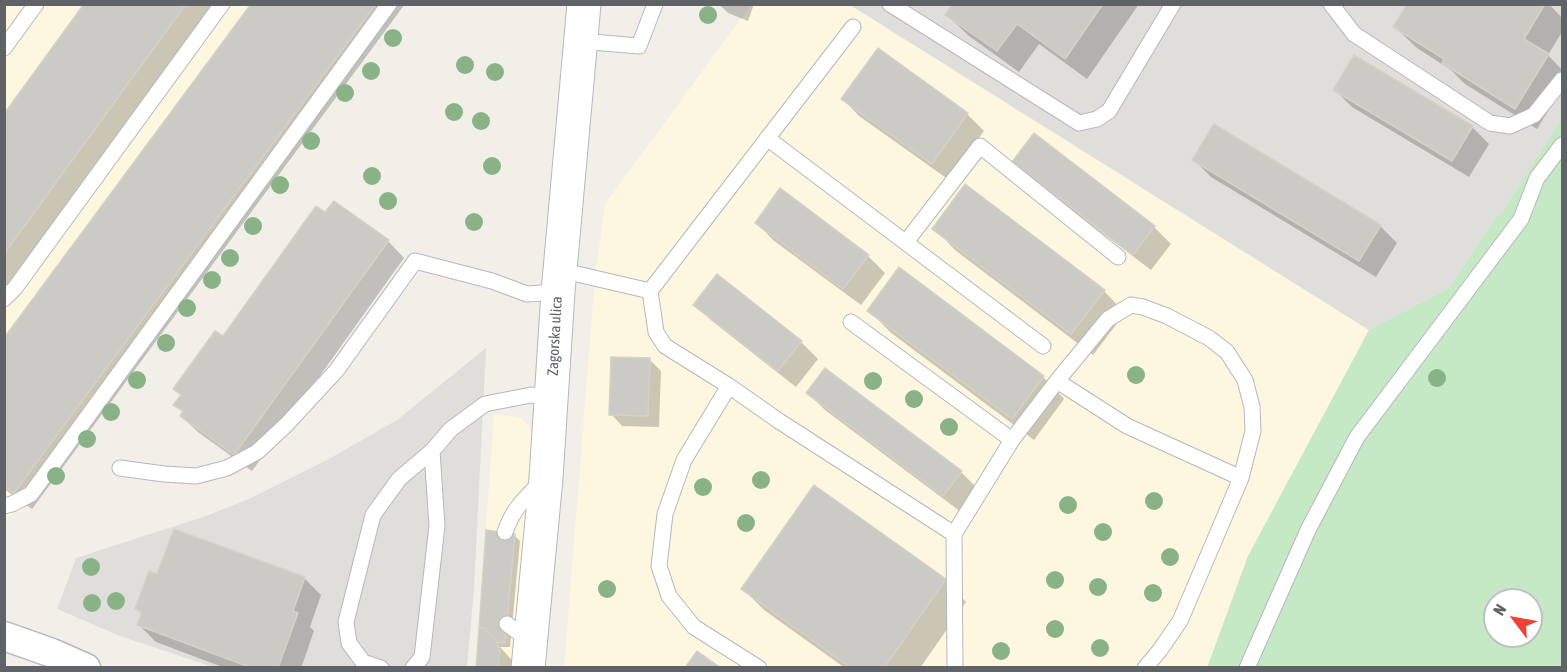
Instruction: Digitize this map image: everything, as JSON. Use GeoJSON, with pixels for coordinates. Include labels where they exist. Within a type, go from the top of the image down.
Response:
{"type":"FeatureCollection","features":[{"type":"Feature","properties":{"kind":"street","name":"Zagorska ulica"},"geometry":{"type":"LineString","coordinates":[[521,644],[546,478],[559,281],[584,4]]}},
{"type":"Feature","properties":{"kind":"street"},"geometry":{"type":"LineString","coordinates":[[4,636],[86,668]]}},
{"type":"Feature","properties":{"kind":"lane"},"geometry":{"type":"LineString","coordinates":[[4,48],[36,4]]}},
{"type":"Feature","properties":{"kind":"lane"},"geometry":{"type":"LineString","coordinates":[[4,299],[15,288],[222,4]]}},
{"type":"Feature","properties":{"kind":"lane"},"geometry":{"type":"LineString","coordinates":[[4,506],[32,494],[389,4]]}},
{"type":"Feature","properties":{"kind":"lane"},"geometry":{"type":"LineString","coordinates":[[580,42],[639,46],[655,4]]}},
{"type":"Feature","properties":{"kind":"lane"},"geometry":{"type":"LineString","coordinates":[[890,4],[1079,123],[1097,118],[1109,111],[1173,4]]}},
{"type":"Feature","properties":{"kind":"lane"},"geometry":{"type":"LineString","coordinates":[[1331,4],[1354,34],[1490,123],[1510,126],[1534,115],[1563,80]]}},
{"type":"Feature","properties":{"kind":"lane"},"geometry":{"type":"LineString","coordinates":[[853,27],[650,291],[656,332],[665,346],[954,534]]}},
{"type":"Feature","properties":{"kind":"lane"},"geometry":{"type":"LineString","coordinates":[[767,138],[1043,346]]}},
{"type":"Feature","properties":{"kind":"lane"},"geometry":{"type":"LineString","coordinates":[[1247,668],[1308,530],[1358,437],[1521,219],[1537,178],[1563,145]]}},
{"type":"Feature","properties":{"kind":"lane"},"geometry":{"type":"LineString","coordinates":[[906,242],[980,146],[1118,257]]}},
{"type":"Feature","properties":{"kind":"lane"},"geometry":{"type":"LineString","coordinates":[[120,468],[196,476],[227,468],[257,452],[286,425],[336,371],[415,261],[492,281],[527,294],[559,281],[650,291]]}},
{"type":"Feature","properties":{"kind":"lane"},"geometry":{"type":"LineString","coordinates":[[955,668],[954,534],[1012,440],[1057,381],[1108,319],[1131,305],[1143,306],[1167,316],[1209,338],[1227,352],[1245,380],[1252,407],[1253,431],[1241,478],[1180,621],[1145,668]]}},
{"type":"Feature","properties":{"kind":"lane"},"geometry":{"type":"LineString","coordinates":[[851,322],[1012,440]]}},
{"type":"Feature","properties":{"kind":"lane"},"geometry":{"type":"LineString","coordinates":[[1057,381],[1127,426],[1241,478]]}},
{"type":"Feature","properties":{"kind":"lane"},"geometry":{"type":"LineString","coordinates":[[729,386],[684,460],[665,514],[659,566],[669,596],[694,627],[759,668]]}},
{"type":"Feature","properties":{"kind":"lane"},"geometry":{"type":"LineString","coordinates":[[381,668],[363,662],[349,643],[346,622],[373,515],[399,478],[432,451],[451,429],[484,404],[531,395],[552,397]]}},
{"type":"Feature","properties":{"kind":"lane"},"geometry":{"type":"LineString","coordinates":[[413,668],[422,657],[437,526],[432,451]]}},
{"type":"Feature","properties":{"kind":"lane"},"geometry":{"type":"LineString","coordinates":[[505,532],[511,515],[520,503],[546,478]]}},
{"type":"Feature","properties":{"kind":"shaded area"},"geometry":{"type":"Polygon","coordinates":[[[4,5],[396,5],[35,501],[5,518],[4,5]]]}},
{"type":"Feature","properties":{"kind":"shaded area"},"geometry":{"type":"Polygon","coordinates":[[[751,5],[850,5],[1369,330],[1248,556],[1207,667],[564,668],[595,277],[605,204],[751,5]]]}},
{"type":"Feature","properties":{"kind":"shaded area"},"geometry":{"type":"Polygon","coordinates":[[[850,5],[1562,5],[1562,118],[1503,211],[1498,214],[1450,287],[1369,330],[850,5]]]}},
{"type":"Feature","properties":{"kind":"shaded area"},"geometry":{"type":"Polygon","coordinates":[[[486,348],[474,588],[467,667],[213,667],[120,636],[57,609],[76,558],[206,516],[249,499],[329,459],[397,420],[486,348]]]}},
{"type":"Feature","properties":{"kind":"shaded area"},"geometry":{"type":"Polygon","coordinates":[[[494,414],[518,417],[528,425],[533,437],[513,667],[476,668],[494,414]]]}},
{"type":"Feature","properties":{"kind":"green space"},"geometry":{"type":"Polygon","coordinates":[[[1562,118],[1562,667],[1207,668],[1248,556],[1369,330],[1450,287],[1498,214],[1503,211],[1562,118]]]}},
{"type":"Feature","properties":{"kind":"building"},"geometry":{"type":"Polygon","coordinates":[[[84,4],[186,4],[4,254],[4,114],[84,4]]]}},
{"type":"Feature","properties":{"kind":"building"},"geometry":{"type":"Polygon","coordinates":[[[251,4],[376,4],[14,493],[4,486],[4,338],[251,4]]]}},
{"type":"Feature","properties":{"kind":"building"},"geometry":{"type":"Polygon","coordinates":[[[953,4],[1103,4],[1065,59],[1017,24],[997,51],[945,15],[953,4]]]}},
{"type":"Feature","properties":{"kind":"building"},"geometry":{"type":"Polygon","coordinates":[[[1407,4],[1545,4],[1524,39],[1549,54],[1515,109],[1442,63],[1444,59],[1393,27],[1407,4]]]}},
{"type":"Feature","properties":{"kind":"building"},"geometry":{"type":"Polygon","coordinates":[[[878,48],[968,113],[932,164],[841,99],[878,48]]]}},
{"type":"Feature","properties":{"kind":"building"},"geometry":{"type":"Polygon","coordinates":[[[1354,55],[1473,126],[1452,161],[1333,90],[1354,55]]]}},
{"type":"Feature","properties":{"kind":"building"},"geometry":{"type":"Polygon","coordinates":[[[1214,124],[1381,225],[1359,261],[1192,160],[1214,124]]]}},
{"type":"Feature","properties":{"kind":"building"},"geometry":{"type":"Polygon","coordinates":[[[1034,133],[1155,226],[1133,255],[1012,162],[1034,133]]]}},
{"type":"Feature","properties":{"kind":"building"},"geometry":{"type":"Polygon","coordinates":[[[965,184],[1105,290],[1071,334],[932,229],[965,184]]]}},
{"type":"Feature","properties":{"kind":"building"},"geometry":{"type":"Polygon","coordinates":[[[780,188],[869,255],[843,289],[755,223],[780,188]]]}},
{"type":"Feature","properties":{"kind":"building"},"geometry":{"type":"Polygon","coordinates":[[[334,201],[389,240],[234,455],[180,416],[183,411],[173,405],[181,395],[173,389],[215,331],[223,336],[316,206],[325,212],[334,201]]]}},
{"type":"Feature","properties":{"kind":"building"},"geometry":{"type":"Polygon","coordinates":[[[899,267],[1044,376],[1012,419],[867,311],[899,267]]]}},
{"type":"Feature","properties":{"kind":"building"},"geometry":{"type":"Polygon","coordinates":[[[717,274],[802,341],[778,371],[693,305],[717,274]]]}},
{"type":"Feature","properties":{"kind":"building"},"geometry":{"type":"Polygon","coordinates":[[[611,357],[650,358],[648,416],[609,415],[611,357]]]}},
{"type":"Feature","properties":{"kind":"building"},"geometry":{"type":"Polygon","coordinates":[[[825,368],[962,471],[943,496],[806,393],[825,368]]]}},
{"type":"Feature","properties":{"kind":"building"},"geometry":{"type":"Polygon","coordinates":[[[814,485],[946,579],[884,668],[851,668],[741,589],[814,485]]]}},
{"type":"Feature","properties":{"kind":"building"},"geometry":{"type":"Polygon","coordinates":[[[174,529],[305,577],[293,611],[298,613],[278,668],[252,668],[137,625],[142,612],[135,609],[149,571],[157,574],[174,529]]]}},
{"type":"Feature","properties":{"kind":"building"},"geometry":{"type":"Polygon","coordinates":[[[486,530],[515,534],[505,643],[497,642],[484,628],[479,628],[486,530]]]}},
{"type":"Feature","properties":{"kind":"building"},"geometry":{"type":"Polygon","coordinates":[[[479,628],[484,628],[497,642],[500,651],[498,668],[476,668],[479,628]]]}},
{"type":"Feature","properties":{"kind":"building"},"geometry":{"type":"Polygon","coordinates":[[[697,651],[721,668],[685,668],[697,651]]]}}]}
